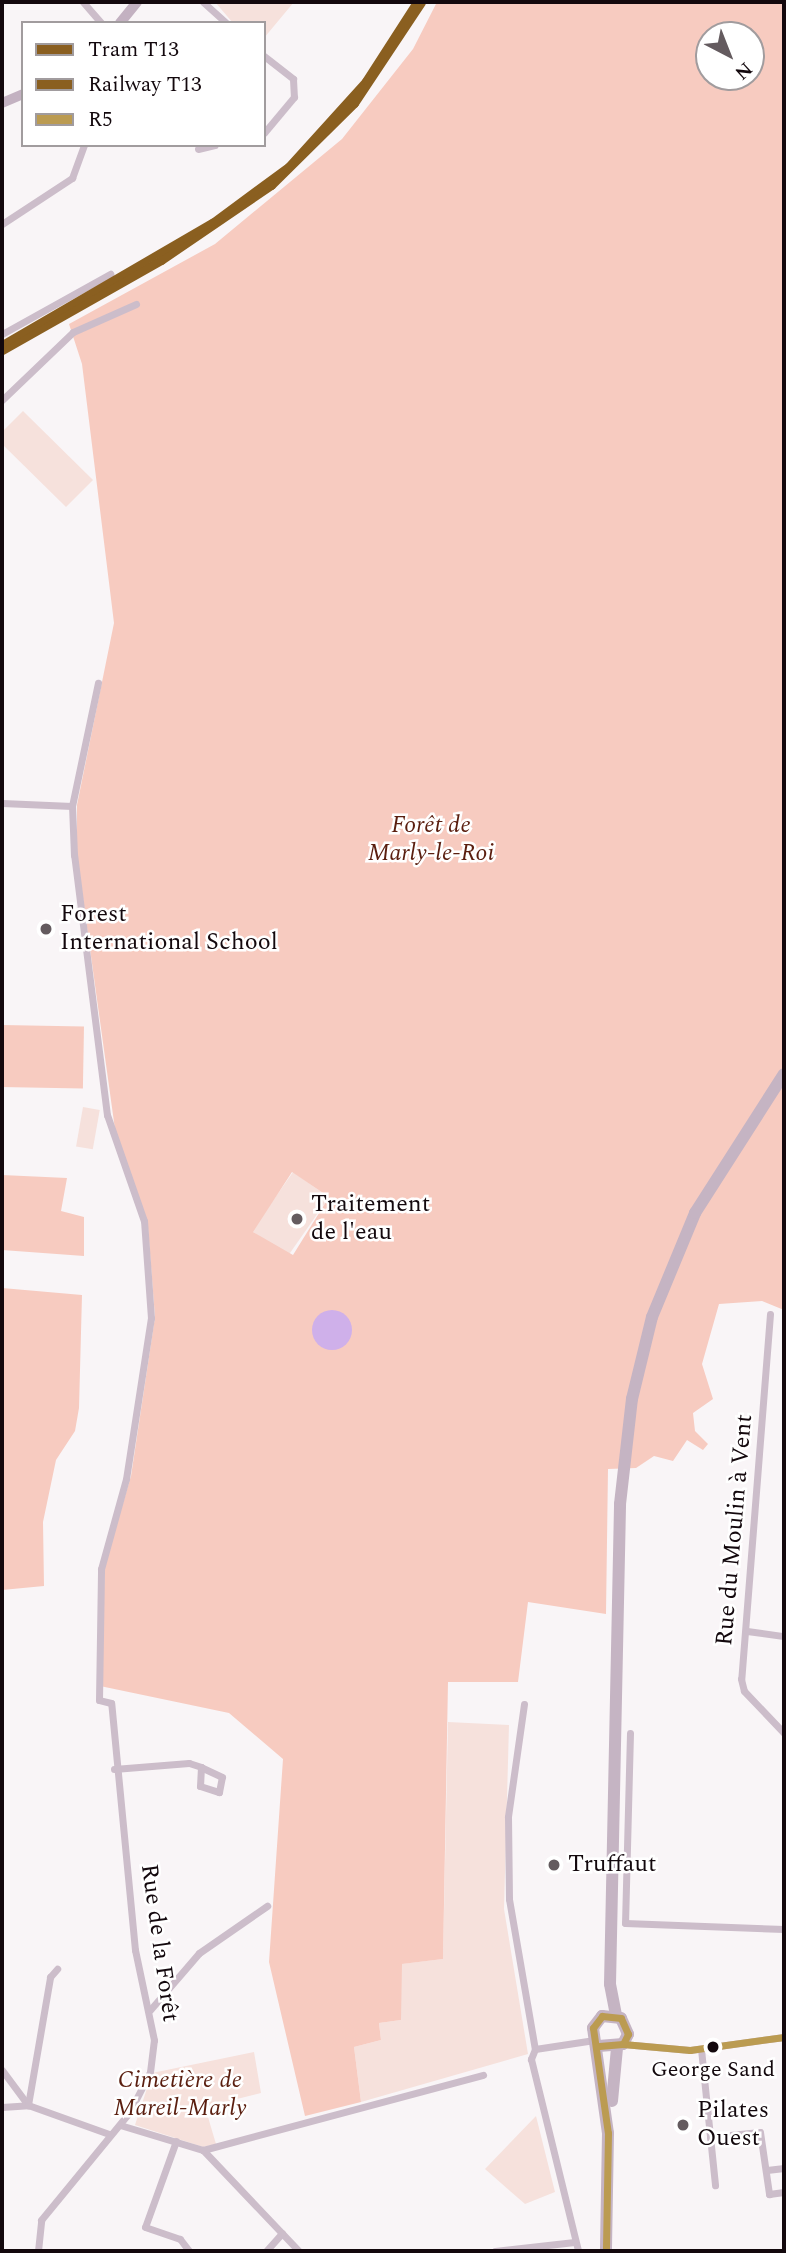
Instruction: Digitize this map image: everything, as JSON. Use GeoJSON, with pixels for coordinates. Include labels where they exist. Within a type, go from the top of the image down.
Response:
{"type":"FeatureCollection","features":[{"type":"Feature","properties":{"kind":"main road"},"geometry":{"type":"LineString","coordinates":[[606,2251],[608,2133],[620,2046],[628,2028],[616,2015],[610,1984],[620,1504],[632,1399],[653,1317],[692,1219],[729,1150],[784,1074]]}},
{"type":"Feature","properties":{"kind":"main road"},"geometry":{"type":"LineString","coordinates":[[608,2133],[597,2043],[610,1984]]}},
{"type":"Feature","properties":{"kind":"main road"},"geometry":{"type":"LineString","coordinates":[[602,2016],[616,2015]]}},
{"type":"Feature","properties":{"kind":"main road"},"geometry":{"type":"LineString","coordinates":[[597,2043],[620,2046]]}},
{"type":"Feature","properties":{"kind":"street"},"geometry":{"type":"LineString","coordinates":[[83,2],[99,21]]}},
{"type":"Feature","properties":{"kind":"street"},"geometry":{"type":"LineString","coordinates":[[122,21],[137,2]]}},
{"type":"Feature","properties":{"kind":"street"},"geometry":{"type":"LineString","coordinates":[[202,2],[224,21]]}},
{"type":"Feature","properties":{"kind":"street"},"geometry":{"type":"LineString","coordinates":[[266,58],[293,79],[294,97],[266,131]]}},
{"type":"Feature","properties":{"kind":"street"},"geometry":{"type":"LineString","coordinates":[[2,103],[21,95]]}},
{"type":"Feature","properties":{"kind":"street"},"geometry":{"type":"LineString","coordinates":[[2,224],[72,178],[83,147]]}},
{"type":"Feature","properties":{"kind":"street"},"geometry":{"type":"LineString","coordinates":[[198,149],[206,147]]}},
{"type":"Feature","properties":{"kind":"street"},"geometry":{"type":"LineString","coordinates":[[2,334],[110,274]]}},
{"type":"Feature","properties":{"kind":"street"},"geometry":{"type":"LineString","coordinates":[[2,400],[73,332],[136,304]]}},
{"type":"Feature","properties":{"kind":"street"},"geometry":{"type":"LineString","coordinates":[[2,803],[72,806],[98,683]]}},
{"type":"Feature","properties":{"kind":"street","name":"Rue de la Forêt"},"geometry":{"type":"LineString","coordinates":[[38,2251],[41,2220],[108,2134],[120,2125],[150,2072],[150,2010],[135,1950],[114,1769],[111,1703],[99,1700],[102,1569],[127,1479],[151,1318],[149,1268],[144,1222],[107,1115],[72,806]]}},
{"type":"Feature","properties":{"kind":"street","name":"Rue du Moulin à Vent"},"geometry":{"type":"LineString","coordinates":[[770,1314],[742,1686],[784,1733]]}},
{"type":"Feature","properties":{"kind":"street"},"geometry":{"type":"LineString","coordinates":[[747,1631],[784,1636]]}},
{"type":"Feature","properties":{"kind":"street"},"geometry":{"type":"LineString","coordinates":[[495,2251],[577,2248],[531,2059],[535,2049],[509,1899],[508,1817],[524,1704]]}},
{"type":"Feature","properties":{"kind":"street"},"geometry":{"type":"LineString","coordinates":[[630,1733],[625,1923],[784,1929]]}},
{"type":"Feature","properties":{"kind":"street"},"geometry":{"type":"LineString","coordinates":[[114,1769],[201,1767]]}},
{"type":"Feature","properties":{"kind":"street"},"geometry":{"type":"LineString","coordinates":[[150,2010],[199,1953],[267,1906]]}},
{"type":"Feature","properties":{"kind":"street"},"geometry":{"type":"LineString","coordinates":[[28,2105],[50,1977],[57,1969]]}},
{"type":"Feature","properties":{"kind":"street"},"geometry":{"type":"LineString","coordinates":[[620,2046],[650,2052],[701,2049],[784,2037]]}},
{"type":"Feature","properties":{"kind":"street"},"geometry":{"type":"LineString","coordinates":[[535,2049],[597,2043]]}},
{"type":"Feature","properties":{"kind":"street"},"geometry":{"type":"LineString","coordinates":[[701,2049],[715,2185]]}},
{"type":"Feature","properties":{"kind":"street"},"geometry":{"type":"LineString","coordinates":[[2,2070],[28,2105]]}},
{"type":"Feature","properties":{"kind":"street"},"geometry":{"type":"LineString","coordinates":[[203,2150],[482,2075]]}},
{"type":"Feature","properties":{"kind":"street"},"geometry":{"type":"LineString","coordinates":[[2,2107],[28,2105],[108,2134]]}},
{"type":"Feature","properties":{"kind":"street"},"geometry":{"type":"LineString","coordinates":[[120,2125],[203,2150],[299,2251]]}},
{"type":"Feature","properties":{"kind":"street"},"geometry":{"type":"LineString","coordinates":[[710,2137],[760,2132],[769,2194],[784,2192]]}},
{"type":"Feature","properties":{"kind":"street"},"geometry":{"type":"LineString","coordinates":[[176,2141],[145,2227],[180,2239],[189,2251]]}},
{"type":"Feature","properties":{"kind":"street"},"geometry":{"type":"LineString","coordinates":[[767,2170],[784,2168]]}},
{"type":"Feature","properties":{"kind":"street"},"geometry":{"type":"LineString","coordinates":[[266,2251],[282,2233]]}},
{"type":"Feature","properties":{"kind":"green space"},"geometry":{"type":"Polygon","coordinates":[[[215,2],[294,2],[266,36],[266,21],[231,21],[215,2]]]}},
{"type":"Feature","properties":{"kind":"green space","name":"Forêt de Marly-le-Roi"},"geometry":{"type":"Polygon","coordinates":[[[437,2],[784,2],[784,1310],[762,1301],[719,1304],[702,1364],[713,1399],[693,1413],[695,1431],[708,1444],[703,1450],[687,1440],[673,1461],[654,1456],[636,1468],[608,1469],[606,1614],[528,1602],[518,1682],[448,1682],[443,1959],[402,1964],[401,2020],[379,2023],[381,2040],[354,2047],[361,2102],[305,2116],[269,1962],[283,1759],[229,1713],[100,1686],[105,1564],[131,1476],[155,1317],[148,1228],[118,1151],[77,855],[77,805],[114,623],[82,364],[69,324],[215,244],[342,139],[413,49],[437,2]],[[292,1172],[253,1232],[293,1255],[329,1197],[292,1172]]]}},
{"type":"Feature","properties":{"kind":"green space"},"geometry":{"type":"Polygon","coordinates":[[[23,411],[93,480],[66,507],[2,444],[2,432],[23,411]]]}},
{"type":"Feature","properties":{"kind":"green space"},"geometry":{"type":"Polygon","coordinates":[[[2,1025],[84,1026],[83,1088],[2,1087],[2,1025]]]}},
{"type":"Feature","properties":{"kind":"green space"},"geometry":{"type":"Polygon","coordinates":[[[83,1107],[100,1110],[93,1149],[76,1146],[83,1107]]]}},
{"type":"Feature","properties":{"kind":"green space"},"geometry":{"type":"Polygon","coordinates":[[[293,1172],[329,1197],[288,1256],[252,1231],[293,1172]]]}},
{"type":"Feature","properties":{"kind":"green space"},"geometry":{"type":"Polygon","coordinates":[[[2,1175],[67,1178],[61,1211],[84,1217],[84,1256],[2,1250],[2,1175]]]}},
{"type":"Feature","properties":{"kind":"green space"},"geometry":{"type":"Polygon","coordinates":[[[2,1288],[82,1295],[79,1408],[75,1431],[56,1460],[43,1522],[44,1586],[2,1590],[2,1288]]]}},
{"type":"Feature","properties":{"kind":"green space"},"geometry":{"type":"Polygon","coordinates":[[[448,1722],[509,1725],[504,1909],[528,2054],[361,2102],[354,2047],[381,2040],[379,2023],[401,2020],[401,1964],[443,1959],[448,1722]]]}},
{"type":"Feature","properties":{"kind":"green space","name":"Cimetière de Mareil-Marly"},"geometry":{"type":"Polygon","coordinates":[[[254,2052],[261,2093],[205,2107],[216,2144],[203,2147],[135,2125],[152,2073],[254,2052]]]}},
{"type":"Feature","properties":{"kind":"green space"},"geometry":{"type":"Polygon","coordinates":[[[536,2116],[555,2192],[525,2204],[485,2169],[536,2116]]]}},
{"type":"Feature","properties":{"kind":"shaded area"},"geometry":{"type":"Polygon","coordinates":[[[332,1310],[346,1316],[352,1330],[346,1344],[332,1350],[318,1344],[312,1330],[318,1316],[332,1310]]]}},
{"type":"Feature","properties":{"kind":"tram line","name":"T13"},"geometry":{"type":"LineString","coordinates":[[2,344],[212,222],[288,166],[365,81],[416,2]]}},
{"type":"Feature","properties":{"kind":"rail line","name":"T13"},"geometry":{"type":"LineString","coordinates":[[2,350],[161,260],[271,185],[354,103],[421,2]]}},
{"type":"Feature","properties":{"kind":"transit line","name":"R5"},"geometry":{"type":"LineString","coordinates":[[599,2046],[623,2044],[628,2034],[621,2018],[602,2016],[593,2028],[608,2133],[606,2251]]}},
{"type":"Feature","properties":{"kind":"transit line","name":"R5"},"geometry":{"type":"LineString","coordinates":[[623,2044],[690,2050],[784,2037]]}},
{"type":"Feature","properties":{"kind":"place","name":"Forest International School"},"geometry":{"type":"Point","coordinates":[46,929]}},
{"type":"Feature","properties":{"kind":"place","name":"Traitement de l'eau"},"geometry":{"type":"Point","coordinates":[297,1219]}},
{"type":"Feature","properties":{"kind":"place","name":"Truffaut"},"geometry":{"type":"Point","coordinates":[554,1865]}},
{"type":"Feature","properties":{"kind":"place","name":"George Sand"},"geometry":{"type":"Point","coordinates":[713,2047]}},
{"type":"Feature","properties":{"kind":"place","name":"Pilates Ouest"},"geometry":{"type":"Point","coordinates":[683,2125]}}]}
